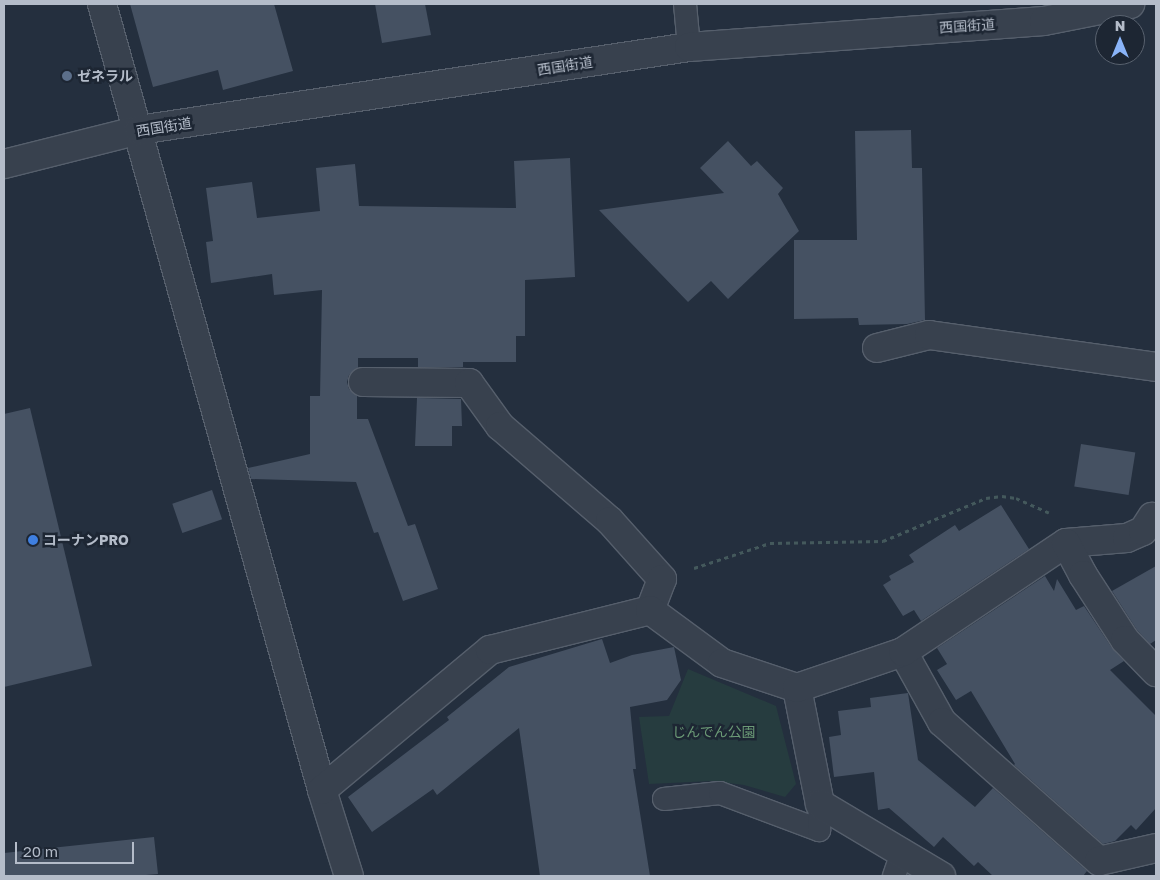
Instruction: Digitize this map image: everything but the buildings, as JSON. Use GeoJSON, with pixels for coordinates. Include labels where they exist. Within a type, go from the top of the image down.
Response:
{"type":"FeatureCollection","features":[{"type":"Feature","properties":{"kind":"street"},"geometry":{"type":"LineString","coordinates":[[102,4],[139,130],[322,790],[349,876]]}},
{"type":"Feature","properties":{"kind":"street","name":"西国街道"},"geometry":{"type":"LineString","coordinates":[[4,164],[139,130],[689,47],[1130,4]]}},
{"type":"Feature","properties":{"kind":"street"},"geometry":{"type":"LineString","coordinates":[[877,348],[929,335],[1156,367]]}},
{"type":"Feature","properties":{"kind":"street"},"geometry":{"type":"LineString","coordinates":[[363,382],[468,383],[500,426],[610,521],[662,579],[650,610]]}},
{"type":"Feature","properties":{"kind":"street"},"geometry":{"type":"LineString","coordinates":[[650,610],[722,663],[797,688],[903,652],[1066,543],[1127,538],[1143,531],[1152,518]]}},
{"type":"Feature","properties":{"kind":"street"},"geometry":{"type":"LineString","coordinates":[[1066,543],[1083,575],[1125,640],[1156,672]]}},
{"type":"Feature","properties":{"kind":"street"},"geometry":{"type":"LineString","coordinates":[[322,790],[490,650],[650,610]]}},
{"type":"Feature","properties":{"kind":"street"},"geometry":{"type":"LineString","coordinates":[[903,652],[942,722],[1099,860],[1156,848]]}},
{"type":"Feature","properties":{"kind":"street"},"geometry":{"type":"LineString","coordinates":[[797,688],[820,804],[898,865],[941,876]]}},
{"type":"Feature","properties":{"kind":"lane"},"geometry":{"type":"LineString","coordinates":[[686,4],[689,47]]}},
{"type":"Feature","properties":{"kind":"lane"},"geometry":{"type":"LineString","coordinates":[[664,799],[720,793],[819,830],[820,804]]}},
{"type":"Feature","properties":{"kind":"path"},"geometry":{"type":"LineString","coordinates":[[662,579],[770,543],[883,540],[986,498],[1002,496],[1034,505],[1064,521],[1066,543]]}},
{"type":"Feature","properties":{"kind":"green space","name":"じんでん公園"},"geometry":{"type":"Polygon","coordinates":[[[688,669],[776,706],[796,784],[785,797],[744,785],[712,781],[649,784],[639,717],[669,716],[688,669]]]}},
{"type":"Feature","properties":{"kind":"place","name":"ゼネラル"},"geometry":{"type":"Point","coordinates":[67,76]}},
{"type":"Feature","properties":{"kind":"place","name":"コーナンPRO"},"geometry":{"type":"Point","coordinates":[33,540]}}]}
